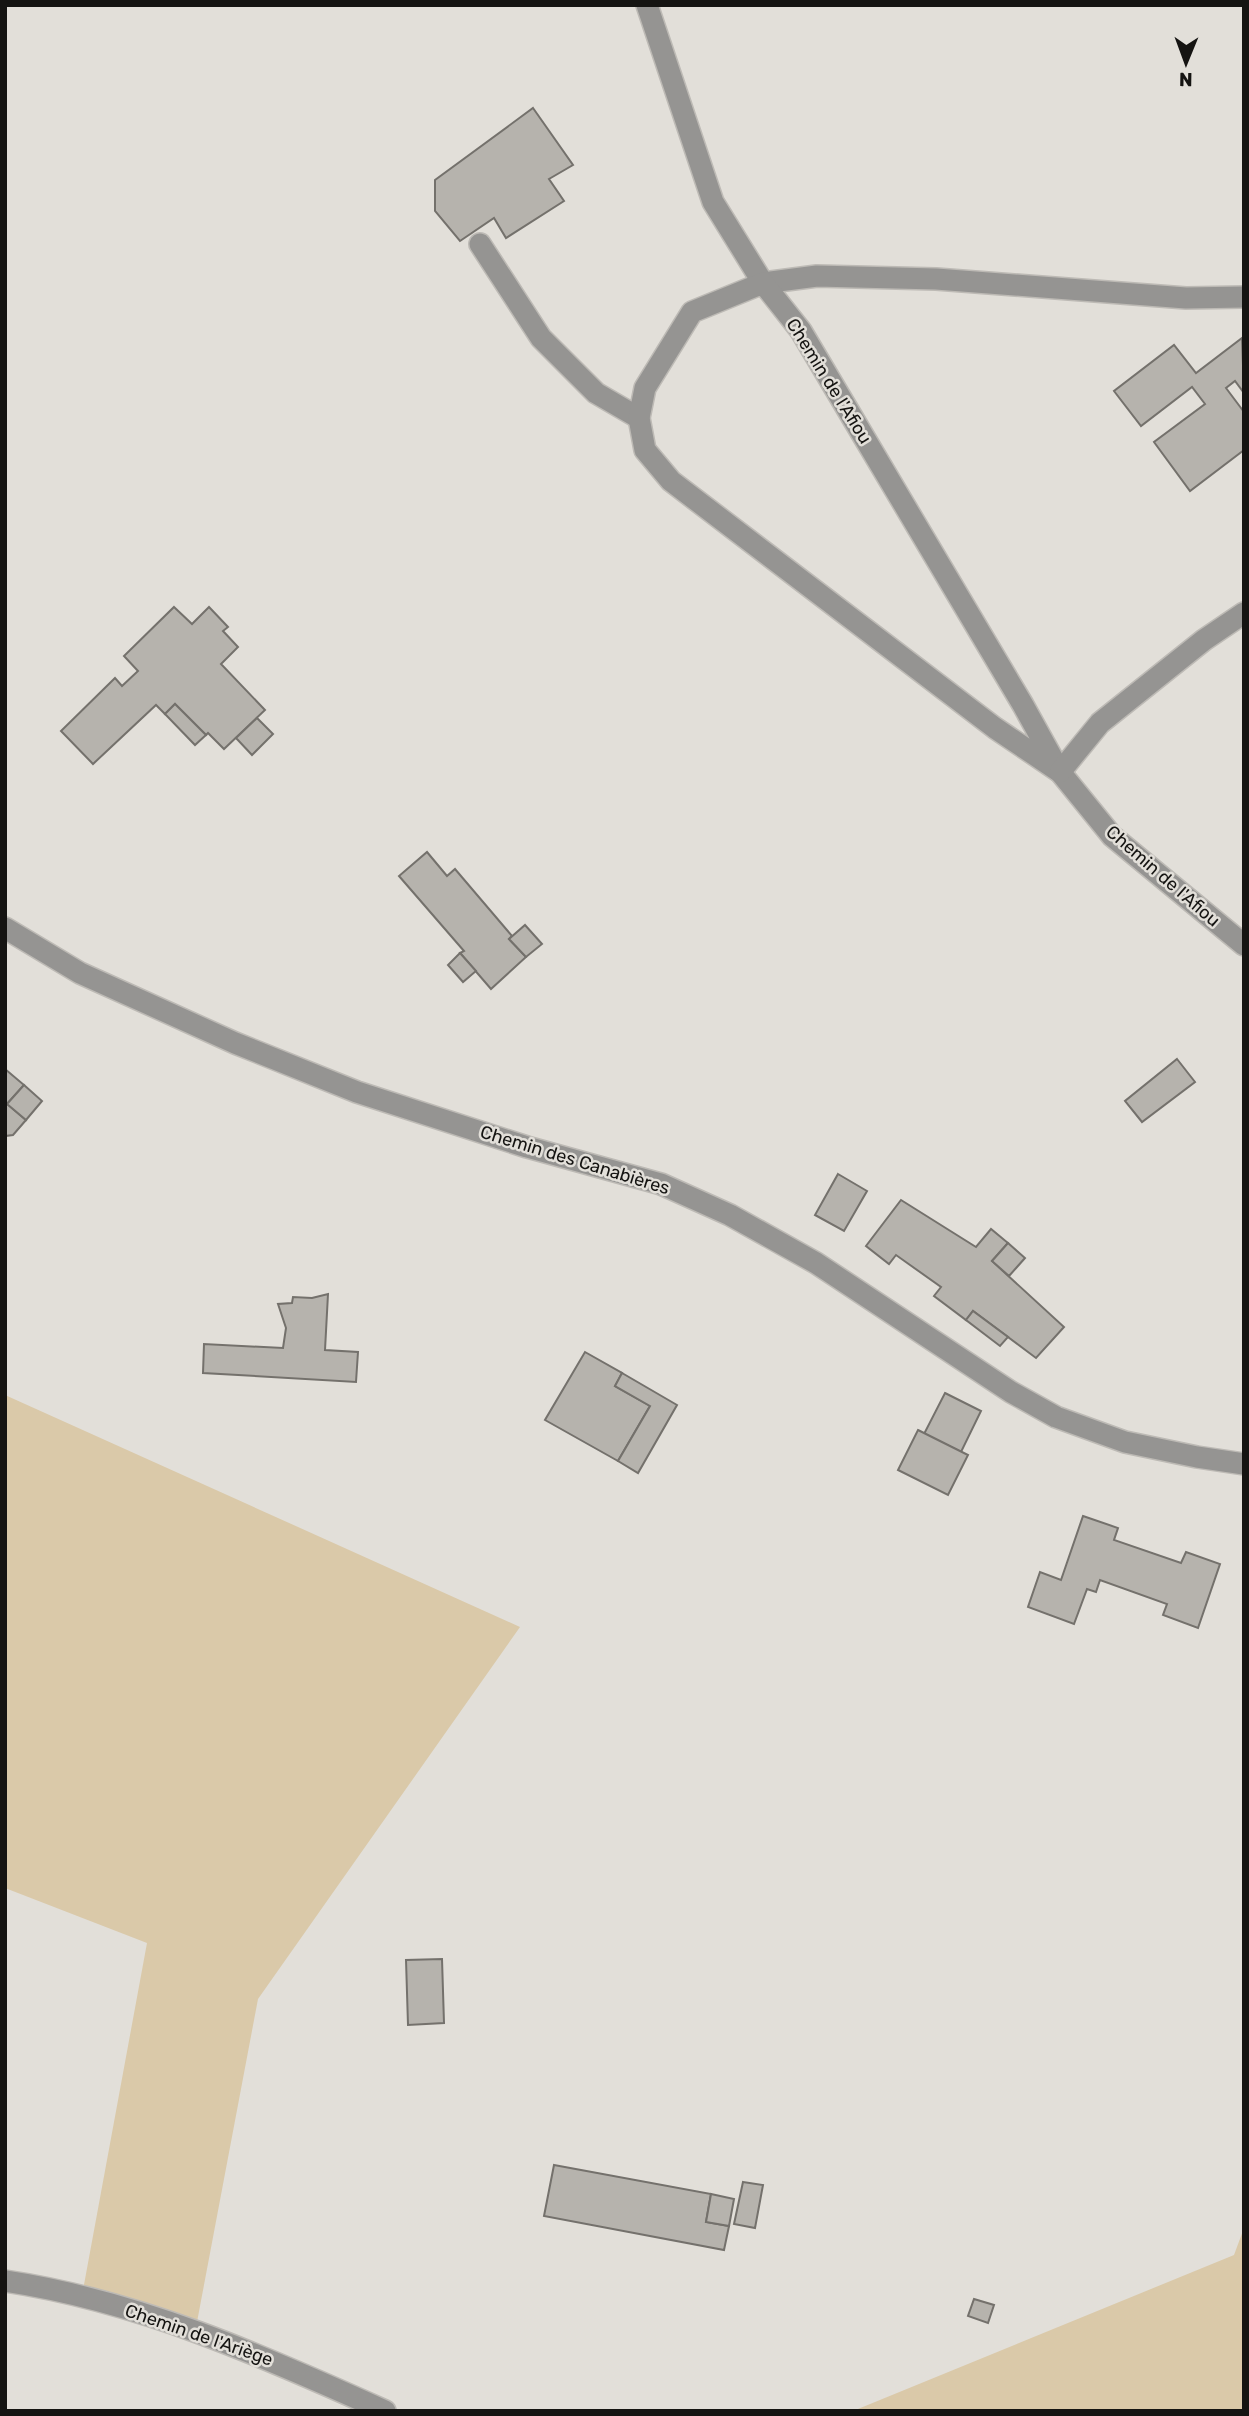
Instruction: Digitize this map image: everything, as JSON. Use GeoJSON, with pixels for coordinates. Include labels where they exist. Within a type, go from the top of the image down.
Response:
{"type":"FeatureCollection","features":[{"type":"Feature","properties":{"kind":"street"},"geometry":{"type":"LineString","coordinates":[[647,5],[713,202],[763,283],[817,276],[936,279],[1186,298],[1244,297]]}},
{"type":"Feature","properties":{"kind":"street"},"geometry":{"type":"LineString","coordinates":[[480,244],[541,338],[596,393],[639,418]]}},
{"type":"Feature","properties":{"kind":"street","name":"Chemin de l'Afiou"},"geometry":{"type":"LineString","coordinates":[[1059,772],[995,728],[671,481],[645,450],[639,418],[645,388],[692,312],[763,283],[801,331],[1023,705],[1059,772],[1112,836],[1244,945]]}},
{"type":"Feature","properties":{"kind":"street"},"geometry":{"type":"LineString","coordinates":[[1059,772],[1100,723],[1204,640],[1244,613]]}},
{"type":"Feature","properties":{"kind":"street","name":"Chemin des Canabières"},"geometry":{"type":"LineString","coordinates":[[5,928],[80,973],[235,1043],[357,1092],[527,1147],[661,1184],[730,1215],[816,1263],[1011,1392],[1056,1416],[1125,1442],[1244,1464]]}},
{"type":"Feature","properties":{"kind":"street","name":"Chemin de l'Ariège"},"geometry":{"type":"LineString","coordinates":[[5,2281],[96,2300],[200,2332],[281,2364],[385,2411]]}},
{"type":"Feature","properties":{"kind":"shaded area"},"geometry":{"type":"Polygon","coordinates":[[[5,1395],[520,1627],[258,1999],[197,2322],[81,2301],[147,1943],[5,1888],[5,1395]]]}},
{"type":"Feature","properties":{"kind":"shaded area"},"geometry":{"type":"Polygon","coordinates":[[[1244,2228],[1244,2411],[853,2411],[1234,2255],[1244,2228]]]}},
{"type":"Feature","properties":{"kind":"building"},"geometry":{"type":"Polygon","coordinates":[[[533,108],[573,165],[549,179],[564,201],[506,238],[494,218],[460,241],[435,211],[435,180],[533,108]]]}},
{"type":"Feature","properties":{"kind":"building"},"geometry":{"type":"Polygon","coordinates":[[[1242,338],[1244,393],[1235,381],[1226,388],[1244,412],[1244,450],[1190,491],[1154,442],[1205,404],[1192,387],[1141,426],[1114,391],[1174,345],[1196,373],[1242,338]]]}},
{"type":"Feature","properties":{"kind":"building"},"geometry":{"type":"Polygon","coordinates":[[[174,607],[192,624],[209,607],[228,627],[223,631],[238,647],[221,664],[265,710],[224,749],[175,704],[165,714],[156,705],[93,764],[61,731],[115,678],[122,686],[138,671],[124,656],[174,607]]]}},
{"type":"Feature","properties":{"kind":"building"},"geometry":{"type":"Polygon","coordinates":[[[175,704],[206,735],[195,745],[165,714],[175,704]]]}},
{"type":"Feature","properties":{"kind":"building"},"geometry":{"type":"Polygon","coordinates":[[[257,718],[273,734],[252,755],[236,738],[257,718]]]}},
{"type":"Feature","properties":{"kind":"building"},"geometry":{"type":"Polygon","coordinates":[[[427,852],[447,876],[455,869],[512,936],[509,939],[526,957],[491,989],[460,953],[464,951],[399,876],[427,852]]]}},
{"type":"Feature","properties":{"kind":"building"},"geometry":{"type":"Polygon","coordinates":[[[525,925],[542,944],[526,957],[509,939],[525,925]]]}},
{"type":"Feature","properties":{"kind":"building"},"geometry":{"type":"Polygon","coordinates":[[[460,953],[476,971],[463,982],[448,965],[460,953]]]}},
{"type":"Feature","properties":{"kind":"building"},"geometry":{"type":"Polygon","coordinates":[[[1177,1059],[1195,1082],[1142,1122],[1125,1101],[1177,1059]]]}},
{"type":"Feature","properties":{"kind":"building"},"geometry":{"type":"Polygon","coordinates":[[[5,1069],[24,1085],[7,1104],[26,1120],[13,1135],[5,1136],[5,1069]]]}},
{"type":"Feature","properties":{"kind":"building"},"geometry":{"type":"Polygon","coordinates":[[[24,1085],[42,1101],[26,1120],[7,1104],[24,1085]]]}},
{"type":"Feature","properties":{"kind":"building"},"geometry":{"type":"Polygon","coordinates":[[[838,1174],[867,1191],[844,1231],[815,1215],[838,1174]]]}},
{"type":"Feature","properties":{"kind":"building"},"geometry":{"type":"Polygon","coordinates":[[[901,1200],[976,1247],[991,1229],[1008,1243],[992,1261],[1064,1327],[1036,1358],[973,1311],[966,1320],[934,1296],[941,1287],[896,1255],[889,1264],[866,1246],[901,1200]]]}},
{"type":"Feature","properties":{"kind":"building"},"geometry":{"type":"Polygon","coordinates":[[[1008,1243],[1025,1258],[1009,1276],[992,1261],[1008,1243]]]}},
{"type":"Feature","properties":{"kind":"building"},"geometry":{"type":"Polygon","coordinates":[[[328,1294],[325,1350],[358,1352],[356,1382],[203,1373],[204,1344],[283,1348],[286,1328],[278,1304],[292,1303],[293,1297],[312,1298],[328,1294]]]}},
{"type":"Feature","properties":{"kind":"building"},"geometry":{"type":"Polygon","coordinates":[[[973,1311],[1008,1337],[1000,1346],[966,1320],[973,1311]]]}},
{"type":"Feature","properties":{"kind":"building"},"geometry":{"type":"Polygon","coordinates":[[[585,1352],[622,1373],[615,1386],[650,1406],[618,1461],[545,1420],[585,1352]]]}},
{"type":"Feature","properties":{"kind":"building"},"geometry":{"type":"Polygon","coordinates":[[[622,1373],[677,1405],[638,1473],[618,1461],[650,1406],[615,1386],[622,1373]]]}},
{"type":"Feature","properties":{"kind":"building"},"geometry":{"type":"Polygon","coordinates":[[[945,1393],[981,1411],[961,1452],[924,1434],[945,1393]]]}},
{"type":"Feature","properties":{"kind":"building"},"geometry":{"type":"Polygon","coordinates":[[[918,1430],[968,1455],[948,1495],[898,1470],[918,1430]]]}},
{"type":"Feature","properties":{"kind":"building"},"geometry":{"type":"Polygon","coordinates":[[[1083,1516],[1118,1528],[1114,1540],[1181,1563],[1186,1552],[1220,1564],[1198,1628],[1163,1615],[1167,1604],[1100,1580],[1096,1592],[1087,1589],[1074,1624],[1028,1607],[1040,1572],[1061,1580],[1083,1516]]]}},
{"type":"Feature","properties":{"kind":"building"},"geometry":{"type":"Polygon","coordinates":[[[442,1959],[444,2023],[408,2025],[406,1960],[442,1959]]]}},
{"type":"Feature","properties":{"kind":"building"},"geometry":{"type":"Polygon","coordinates":[[[554,2165],[711,2194],[706,2222],[729,2226],[724,2250],[544,2216],[554,2165]]]}},
{"type":"Feature","properties":{"kind":"building"},"geometry":{"type":"Polygon","coordinates":[[[743,2182],[763,2185],[755,2228],[734,2224],[743,2182]]]}},
{"type":"Feature","properties":{"kind":"building"},"geometry":{"type":"Polygon","coordinates":[[[711,2194],[734,2199],[729,2226],[706,2222],[711,2194]]]}},
{"type":"Feature","properties":{"kind":"building"},"geometry":{"type":"Polygon","coordinates":[[[974,2299],[994,2305],[988,2323],[968,2316],[974,2299]]]}}]}
